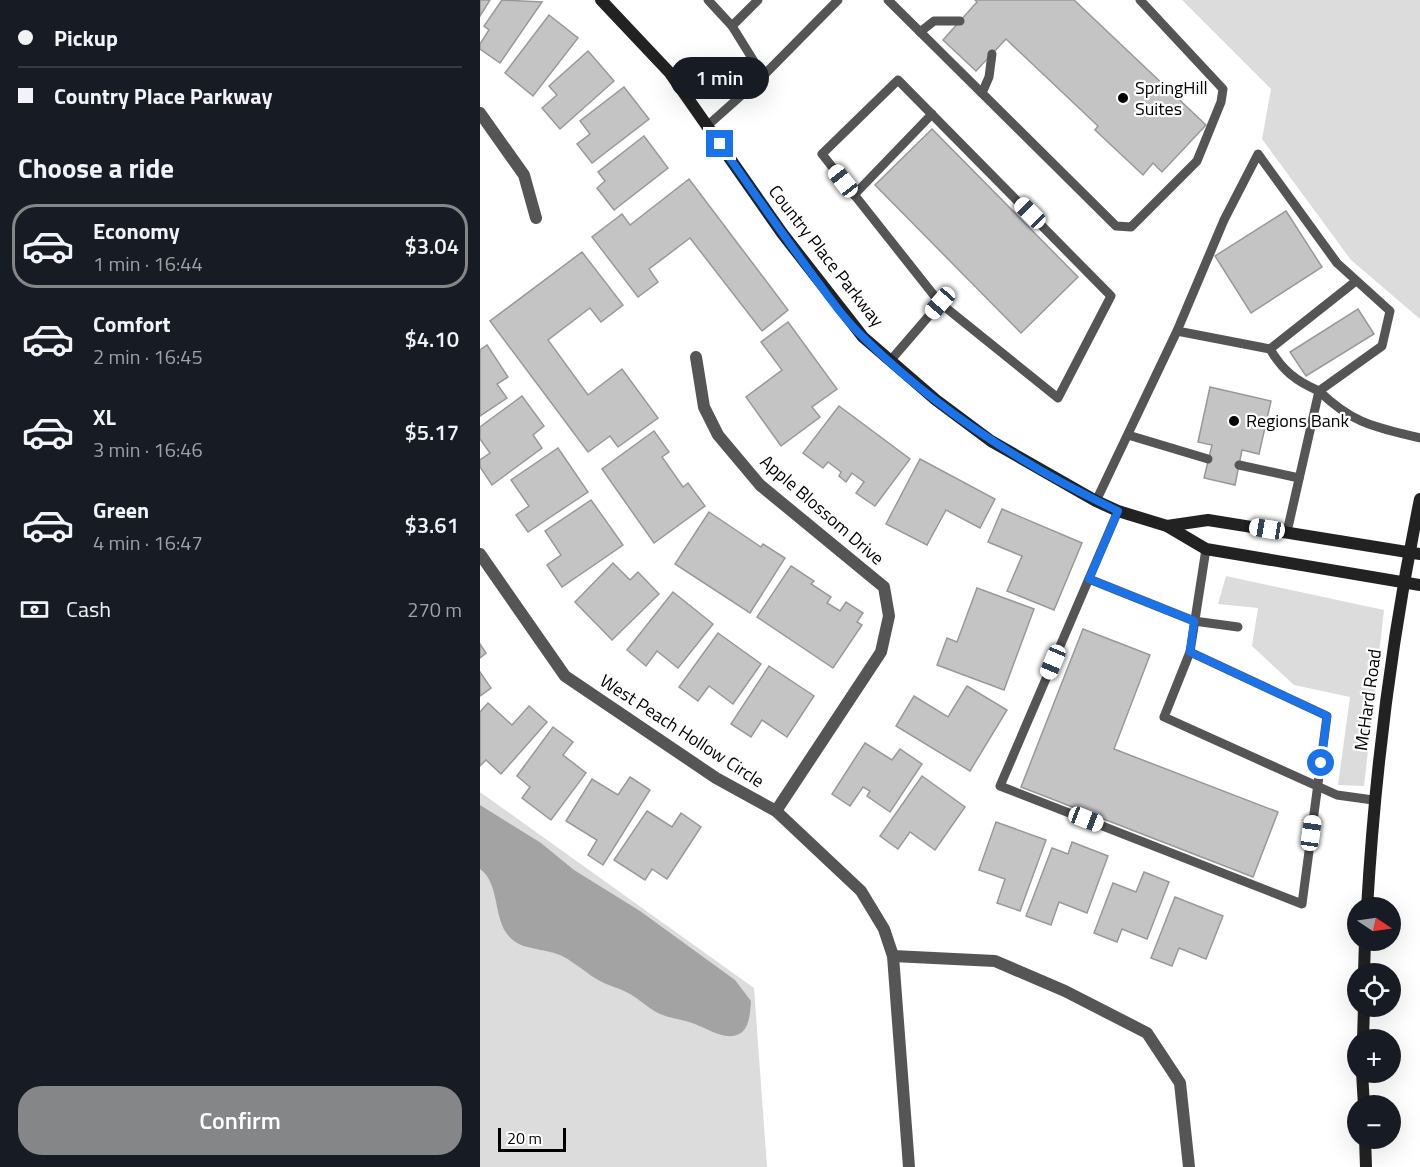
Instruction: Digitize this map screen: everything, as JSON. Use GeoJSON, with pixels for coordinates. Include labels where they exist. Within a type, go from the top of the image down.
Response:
{"type":"FeatureCollection","features":[{"type":"Feature","properties":{"kind":"street","name":"Country Place Parkway"},"geometry":{"type":"LineString","coordinates":[[602,0],[670,74],[828,296],[863,337],[936,400],[991,441],[1096,501],[1118,511],[1167,526]]}},
{"type":"Feature","properties":{"kind":"street"},"geometry":{"type":"LineString","coordinates":[[480,114],[524,175],[536,218]]}},
{"type":"Feature","properties":{"kind":"street","name":"Apple Blossom Drive"},"geometry":{"type":"LineString","coordinates":[[696,357],[704,407],[717,435],[760,485],[884,587],[890,616],[881,652],[776,811]]}},
{"type":"Feature","properties":{"kind":"street","name":"McHard Road"},"geometry":{"type":"LineString","coordinates":[[1368,897],[1373,800],[1404,583],[1414,554],[1420,499]]}},
{"type":"Feature","properties":{"kind":"street"},"geometry":{"type":"LineString","coordinates":[[1167,526],[1208,520],[1414,554]]}},
{"type":"Feature","properties":{"kind":"street"},"geometry":{"type":"LineString","coordinates":[[1167,526],[1206,549],[1420,585]]}},
{"type":"Feature","properties":{"kind":"street","name":"West Peach Hollow Circle"},"geometry":{"type":"LineString","coordinates":[[480,554],[565,676],[716,778],[776,811],[861,891],[884,929],[893,956],[909,1167]]}},
{"type":"Feature","properties":{"kind":"street"},"geometry":{"type":"LineString","coordinates":[[893,956],[995,961],[1065,991],[1147,1033],[1180,1083],[1189,1167]]}},
{"type":"Feature","properties":{"kind":"street"},"geometry":{"type":"LineString","coordinates":[[1365,1149],[1366,1167]]}},
{"type":"Feature","properties":{"kind":"lane"},"geometry":{"type":"LineString","coordinates":[[708,0],[732,26],[763,76]]}},
{"type":"Feature","properties":{"kind":"lane"},"geometry":{"type":"LineString","coordinates":[[732,26],[758,0]]}},
{"type":"Feature","properties":{"kind":"lane"},"geometry":{"type":"LineString","coordinates":[[707,126],[763,76],[838,0]]}},
{"type":"Feature","properties":{"kind":"lane"},"geometry":{"type":"LineString","coordinates":[[888,0],[1116,226],[1131,227],[1197,160],[1221,102],[1223,89],[1140,0]]}},
{"type":"Feature","properties":{"kind":"lane"},"geometry":{"type":"LineString","coordinates":[[920,32],[934,21],[960,21]]}},
{"type":"Feature","properties":{"kind":"lane"},"geometry":{"type":"LineString","coordinates":[[982,93],[989,77],[992,54]]}},
{"type":"Feature","properties":{"kind":"lane"},"geometry":{"type":"LineString","coordinates":[[898,80],[932,114],[1111,296],[1058,398],[940,303],[822,154],[898,80]]}},
{"type":"Feature","properties":{"kind":"lane"},"geometry":{"type":"LineString","coordinates":[[854,195],[932,114]]}},
{"type":"Feature","properties":{"kind":"lane"},"geometry":{"type":"LineString","coordinates":[[1096,501],[1177,331],[1224,220],[1258,154],[1337,263],[1390,311],[1382,345],[1319,391],[1287,532]]}},
{"type":"Feature","properties":{"kind":"lane"},"geometry":{"type":"LineString","coordinates":[[1270,349],[1356,281]]}},
{"type":"Feature","properties":{"kind":"lane"},"geometry":{"type":"LineString","coordinates":[[890,361],[940,303]]}},
{"type":"Feature","properties":{"kind":"lane"},"geometry":{"type":"LineString","coordinates":[[1177,331],[1270,349],[1280,365],[1297,382],[1319,391],[1337,408],[1357,421],[1420,438]]}},
{"type":"Feature","properties":{"kind":"lane"},"geometry":{"type":"LineString","coordinates":[[1128,435],[1208,459]]}},
{"type":"Feature","properties":{"kind":"lane"},"geometry":{"type":"LineString","coordinates":[[1239,465],[1299,478]]}},
{"type":"Feature","properties":{"kind":"lane"},"geometry":{"type":"LineString","coordinates":[[1118,511],[1000,786],[1302,904],[1327,716],[1190,652]]}},
{"type":"Feature","properties":{"kind":"lane"},"geometry":{"type":"LineString","coordinates":[[1206,549],[1190,652],[1164,717],[1337,795],[1373,800]]}},
{"type":"Feature","properties":{"kind":"lane"},"geometry":{"type":"LineString","coordinates":[[1089,579],[1194,621],[1238,627]]}},
{"type":"Feature","properties":{"kind":"shaded area"},"geometry":{"type":"Polygon","coordinates":[[[1182,0],[1420,0],[1420,319],[1351,260],[1262,139],[1271,89],[1182,0]]]}},
{"type":"Feature","properties":{"kind":"shaded area"},"geometry":{"type":"Polygon","coordinates":[[[1226,576],[1384,610],[1364,786],[1338,785],[1350,697],[1294,685],[1252,646],[1258,608],[1218,604],[1226,576]]]}},
{"type":"Feature","properties":{"kind":"shaded area"},"geometry":{"type":"Polygon","coordinates":[[[480,792],[754,988],[767,1167],[480,1167],[480,792]]]}},
{"type":"Feature","properties":{"kind":"shaded area"},"geometry":{"type":"Polygon","coordinates":[[[480,805],[541,843],[574,870],[640,911],[735,980],[751,1001],[749,1019],[743,1032],[734,1036],[722,1035],[690,1022],[671,1018],[653,1010],[630,994],[603,983],[562,956],[514,941],[502,925],[491,885],[487,876],[480,869],[480,805]]]}},
{"type":"Feature","properties":{"kind":"building"},"geometry":{"type":"Polygon","coordinates":[[[480,0],[490,0],[480,16],[480,0]]]}},
{"type":"Feature","properties":{"kind":"building"},"geometry":{"type":"Polygon","coordinates":[[[502,0],[542,2],[500,63],[480,49],[480,44],[489,30],[484,26],[502,0]]]}},
{"type":"Feature","properties":{"kind":"building","name":"SpringHill Suites"},"geometry":{"type":"Polygon","coordinates":[[[975,0],[1074,0],[1206,125],[1162,172],[1153,163],[1143,175],[1095,130],[1098,126],[1006,39],[976,71],[943,40],[977,2],[975,0]]]}},
{"type":"Feature","properties":{"kind":"building"},"geometry":{"type":"Polygon","coordinates":[[[549,15],[578,38],[533,96],[505,73],[549,15]]]}},
{"type":"Feature","properties":{"kind":"building"},"geometry":{"type":"Polygon","coordinates":[[[588,51],[614,81],[560,129],[542,108],[557,95],[549,86],[588,51]]]}},
{"type":"Feature","properties":{"kind":"building"},"geometry":{"type":"Polygon","coordinates":[[[624,87],[649,119],[592,163],[577,144],[590,134],[580,121],[624,87]]]}},
{"type":"Feature","properties":{"kind":"building"},"geometry":{"type":"Polygon","coordinates":[[[932,129],[1078,277],[1021,333],[875,185],[932,129]]]}},
{"type":"Feature","properties":{"kind":"building"},"geometry":{"type":"Polygon","coordinates":[[[644,136],[668,168],[614,210],[597,188],[605,181],[598,172],[644,136]]]}},
{"type":"Feature","properties":{"kind":"building"},"geometry":{"type":"Polygon","coordinates":[[[689,179],[788,310],[762,331],[690,238],[649,269],[658,282],[638,297],[592,237],[622,214],[630,225],[689,179]]]}},
{"type":"Feature","properties":{"kind":"building"},"geometry":{"type":"Polygon","coordinates":[[[1286,211],[1322,267],[1251,313],[1215,256],[1286,211]]]}},
{"type":"Feature","properties":{"kind":"building"},"geometry":{"type":"Polygon","coordinates":[[[582,252],[623,305],[601,322],[590,308],[548,340],[588,395],[622,369],[658,418],[618,447],[610,436],[588,452],[490,321],[582,252]]]}},
{"type":"Feature","properties":{"kind":"building"},"geometry":{"type":"Polygon","coordinates":[[[1358,309],[1374,334],[1306,376],[1290,352],[1358,309]]]}},
{"type":"Feature","properties":{"kind":"building"},"geometry":{"type":"Polygon","coordinates":[[[788,322],[837,389],[812,407],[820,417],[781,446],[746,397],[782,370],[761,342],[788,322]]]}},
{"type":"Feature","properties":{"kind":"building"},"geometry":{"type":"Polygon","coordinates":[[[487,345],[508,377],[497,384],[507,398],[480,416],[480,350],[487,345]]]}},
{"type":"Feature","properties":{"kind":"building","name":"Regions Bank"},"geometry":{"type":"Polygon","coordinates":[[[1210,387],[1271,401],[1259,454],[1242,450],[1235,485],[1204,478],[1212,445],[1198,442],[1210,387]]]}},
{"type":"Feature","properties":{"kind":"building"},"geometry":{"type":"Polygon","coordinates":[[[522,396],[544,426],[533,435],[542,448],[492,485],[480,467],[480,460],[490,453],[480,439],[480,427],[522,396]]]}},
{"type":"Feature","properties":{"kind":"building"},"geometry":{"type":"Polygon","coordinates":[[[839,406],[910,459],[875,506],[856,493],[864,482],[852,473],[846,482],[839,476],[841,472],[828,462],[823,468],[803,453],[839,406]]]}},
{"type":"Feature","properties":{"kind":"building"},"geometry":{"type":"Polygon","coordinates":[[[654,431],[669,452],[662,457],[683,487],[688,483],[705,506],[654,543],[602,469],[654,431]]]}},
{"type":"Feature","properties":{"kind":"building"},"geometry":{"type":"Polygon","coordinates":[[[558,448],[588,492],[528,532],[516,515],[529,506],[511,480],[558,448]]]}},
{"type":"Feature","properties":{"kind":"building"},"geometry":{"type":"Polygon","coordinates":[[[920,459],[995,499],[980,528],[946,510],[927,545],[886,524],[920,459]]]}},
{"type":"Feature","properties":{"kind":"building"},"geometry":{"type":"Polygon","coordinates":[[[591,500],[623,545],[562,587],[547,565],[561,555],[545,531],[591,500]]]}},
{"type":"Feature","properties":{"kind":"building"},"geometry":{"type":"Polygon","coordinates":[[[1002,509],[1082,543],[1054,610],[1007,591],[1022,556],[988,542],[1002,509]]]}},
{"type":"Feature","properties":{"kind":"building"},"geometry":{"type":"Polygon","coordinates":[[[709,512],[761,547],[763,544],[785,558],[750,613],[675,564],[709,512]]]}},
{"type":"Feature","properties":{"kind":"building"},"geometry":{"type":"Polygon","coordinates":[[[613,563],[630,580],[638,572],[659,594],[612,640],[575,602],[613,563]]]}},
{"type":"Feature","properties":{"kind":"building"},"geometry":{"type":"Polygon","coordinates":[[[791,566],[814,581],[811,584],[831,597],[827,603],[840,611],[846,602],[863,613],[857,622],[862,625],[833,668],[757,617],[791,566]]]}},
{"type":"Feature","properties":{"kind":"building"},"geometry":{"type":"Polygon","coordinates":[[[977,588],[1034,609],[1004,690],[937,665],[947,638],[957,642],[977,588]]]}},
{"type":"Feature","properties":{"kind":"building"},"geometry":{"type":"Polygon","coordinates":[[[673,592],[713,624],[678,668],[657,651],[646,666],[627,650],[673,592]]]}},
{"type":"Feature","properties":{"kind":"building"},"geometry":{"type":"Polygon","coordinates":[[[1083,629],[1150,655],[1114,749],[1278,812],[1253,877],[1021,787],[1083,629]]]}},
{"type":"Feature","properties":{"kind":"building"},"geometry":{"type":"Polygon","coordinates":[[[718,633],[761,664],[733,704],[709,686],[698,701],[679,687],[718,633]]]}},
{"type":"Feature","properties":{"kind":"building"},"geometry":{"type":"Polygon","coordinates":[[[480,644],[486,653],[480,658],[480,644]]]}},
{"type":"Feature","properties":{"kind":"building"},"geometry":{"type":"Polygon","coordinates":[[[769,666],[814,696],[787,737],[762,720],[751,737],[731,724],[769,666]]]}},
{"type":"Feature","properties":{"kind":"building"},"geometry":{"type":"Polygon","coordinates":[[[480,672],[491,688],[480,696],[480,672]]]}},
{"type":"Feature","properties":{"kind":"building"},"geometry":{"type":"Polygon","coordinates":[[[967,686],[1007,710],[970,771],[896,726],[914,696],[948,717],[967,686]]]}},
{"type":"Feature","properties":{"kind":"building"},"geometry":{"type":"Polygon","coordinates":[[[488,703],[512,725],[529,706],[547,722],[501,774],[486,760],[480,766],[480,712],[488,703]]]}},
{"type":"Feature","properties":{"kind":"building"},"geometry":{"type":"Polygon","coordinates":[[[553,727],[573,742],[563,755],[586,773],[551,820],[522,798],[530,787],[517,776],[553,727]]]}},
{"type":"Feature","properties":{"kind":"building"},"geometry":{"type":"Polygon","coordinates":[[[865,743],[892,760],[900,749],[922,764],[890,812],[867,796],[870,791],[863,787],[850,806],[832,794],[865,743]]]}},
{"type":"Feature","properties":{"kind":"building"},"geometry":{"type":"Polygon","coordinates":[[[922,776],[965,807],[935,850],[910,832],[898,849],[880,836],[922,776]]]}},
{"type":"Feature","properties":{"kind":"building"},"geometry":{"type":"Polygon","coordinates":[[[630,777],[650,790],[603,865],[588,855],[597,840],[566,821],[592,779],[618,795],[630,777]]]}},
{"type":"Feature","properties":{"kind":"building"},"geometry":{"type":"Polygon","coordinates":[[[647,811],[672,827],[681,813],[701,827],[667,879],[652,869],[645,880],[614,860],[647,811]]]}},
{"type":"Feature","properties":{"kind":"building"},"geometry":{"type":"Polygon","coordinates":[[[996,822],[1046,840],[1020,911],[997,903],[1005,879],[979,870],[996,822]]]}},
{"type":"Feature","properties":{"kind":"building"},"geometry":{"type":"Polygon","coordinates":[[[1072,842],[1108,856],[1087,913],[1059,902],[1051,925],[1026,916],[1052,848],[1068,854],[1072,842]]]}},
{"type":"Feature","properties":{"kind":"building"},"geometry":{"type":"Polygon","coordinates":[[[1144,872],[1169,882],[1147,939],[1122,929],[1117,942],[1094,933],[1113,883],[1136,892],[1144,872]]]}},
{"type":"Feature","properties":{"kind":"building"},"geometry":{"type":"Polygon","coordinates":[[[1175,897],[1223,916],[1206,959],[1179,948],[1172,966],[1151,958],[1175,897]]]}},
{"type":"Feature","properties":{"kind":"place","name":"SpringHill Suites"},"geometry":{"type":"Point","coordinates":[1123,98]}},
{"type":"Feature","properties":{"kind":"place","name":"Regions Bank"},"geometry":{"type":"Point","coordinates":[1234,421]}},
{"type":"Feature","properties":{"kind":"route"},"geometry":{"type":"LineString","coordinates":[[720,144],[828,296],[863,337],[936,400],[991,441],[1039,470],[1118,511],[1089,579],[1194,621],[1190,652],[1327,716],[1321,763]]}}]}
